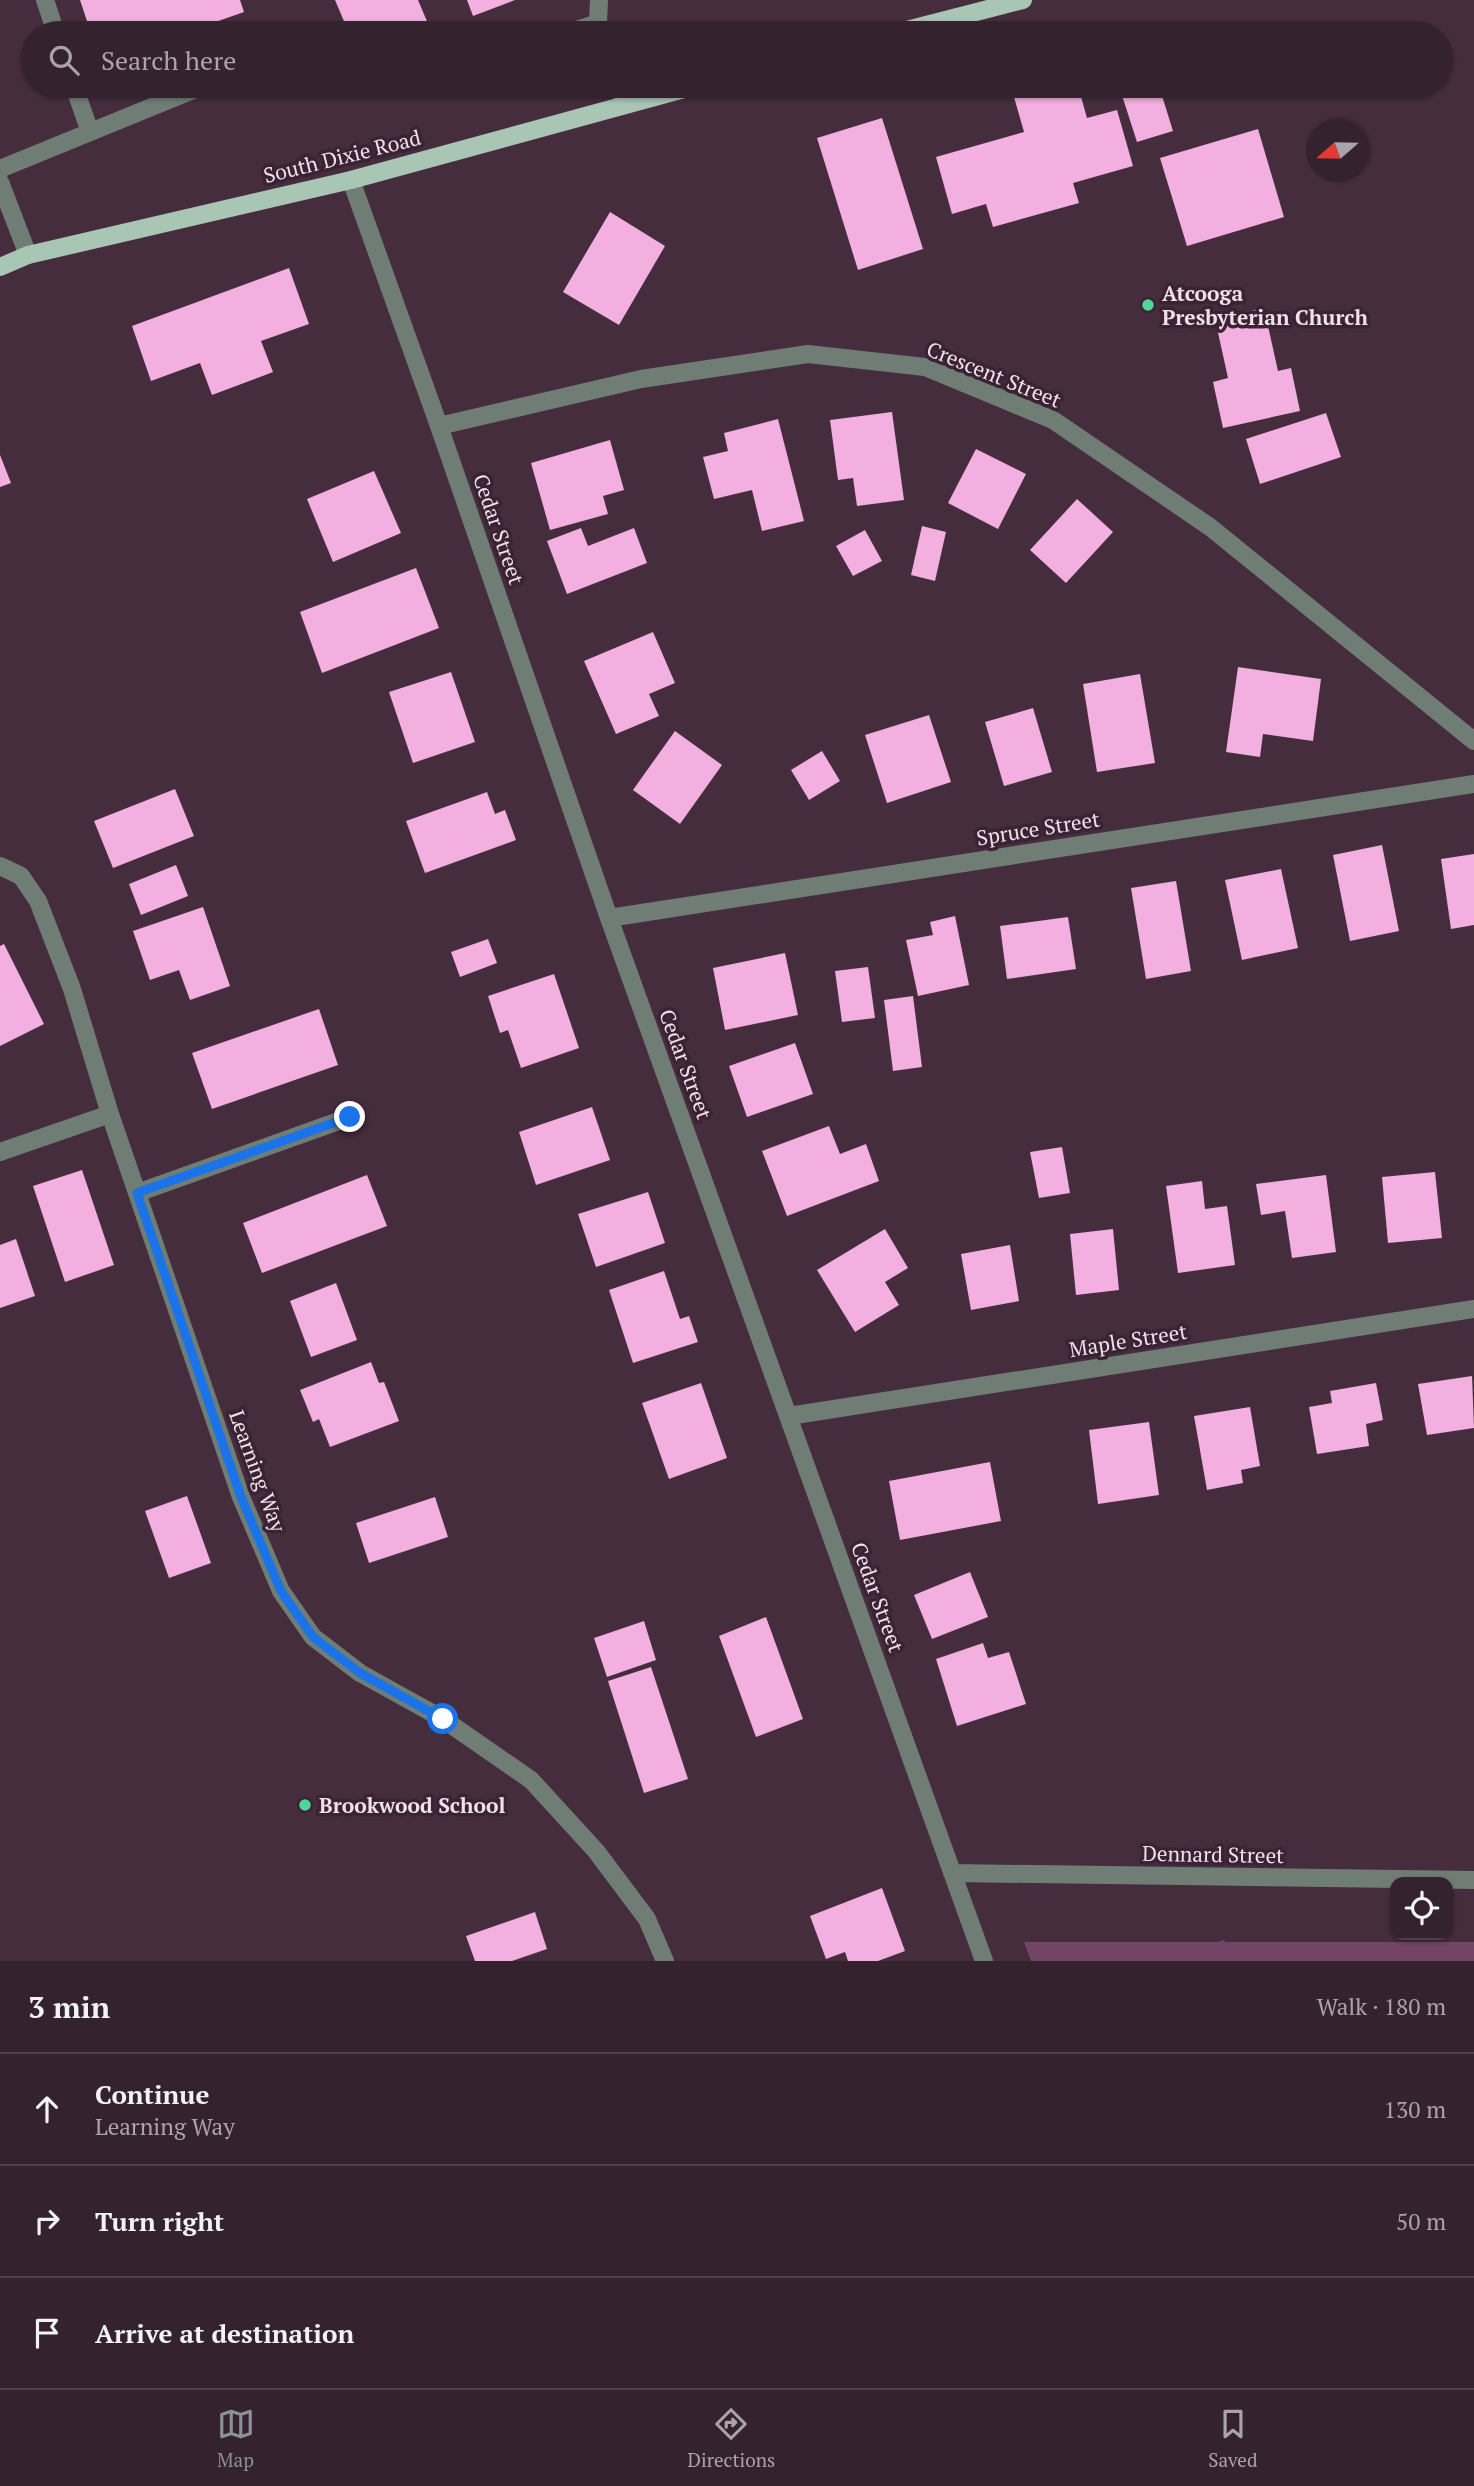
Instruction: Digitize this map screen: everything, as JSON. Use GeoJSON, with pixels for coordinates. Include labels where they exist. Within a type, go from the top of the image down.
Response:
{"type":"FeatureCollection","features":[{"type":"Feature","properties":{"kind":"main road"},"geometry":{"type":"LineString","coordinates":[[942,21],[1023,0]]}},
{"type":"Feature","properties":{"kind":"main road","name":"South Dixie Road"},"geometry":{"type":"LineString","coordinates":[[0,267],[28,256],[351,180],[648,98]]}},
{"type":"Feature","properties":{"kind":"street"},"geometry":{"type":"LineString","coordinates":[[45,0],[52,21]]}},
{"type":"Feature","properties":{"kind":"street"},"geometry":{"type":"LineString","coordinates":[[599,0],[600,21]]}},
{"type":"Feature","properties":{"kind":"street"},"geometry":{"type":"LineString","coordinates":[[78,98],[90,132]]}},
{"type":"Feature","properties":{"kind":"street"},"geometry":{"type":"LineString","coordinates":[[0,169],[174,98]]}},
{"type":"Feature","properties":{"kind":"street"},"geometry":{"type":"LineString","coordinates":[[623,98],[625,104]]}},
{"type":"Feature","properties":{"kind":"street","name":"Cedar Street"},"geometry":{"type":"LineString","coordinates":[[351,180],[609,918],[984,1961]]}},
{"type":"Feature","properties":{"kind":"street"},"geometry":{"type":"LineString","coordinates":[[0,182],[28,256]]}},
{"type":"Feature","properties":{"kind":"street","name":"Crescent Street"},"geometry":{"type":"LineString","coordinates":[[439,426],[641,379],[808,354],[925,367],[1054,420],[1210,527],[1474,741]]}},
{"type":"Feature","properties":{"kind":"street","name":"Spruce Street"},"geometry":{"type":"LineString","coordinates":[[609,918],[1474,784]]}},
{"type":"Feature","properties":{"kind":"street","name":"Learning Way"},"geometry":{"type":"LineString","coordinates":[[0,866],[21,876],[38,901],[72,989],[110,1114],[241,1497],[281,1591],[313,1637],[360,1673],[443,1719],[531,1780],[596,1851],[647,1919],[665,1961]]}},
{"type":"Feature","properties":{"kind":"street"},"geometry":{"type":"LineString","coordinates":[[0,1152],[110,1114]]}},
{"type":"Feature","properties":{"kind":"street"},"geometry":{"type":"LineString","coordinates":[[137,1193],[350,1117]]}},
{"type":"Feature","properties":{"kind":"street","name":"Maple Street"},"geometry":{"type":"LineString","coordinates":[[789,1416],[1474,1309]]}},
{"type":"Feature","properties":{"kind":"street","name":"Dennard Street"},"geometry":{"type":"LineString","coordinates":[[952,1873],[1474,1880]]}},
{"type":"Feature","properties":{"kind":"shaded area"},"geometry":{"type":"Polygon","coordinates":[[[1024,1942],[1474,1942],[1474,1961],[1031,1961],[1024,1942]]]}},
{"type":"Feature","properties":{"kind":"building"},"geometry":{"type":"Polygon","coordinates":[[[80,0],[240,0],[244,12],[218,21],[87,21],[80,0]]]}},
{"type":"Feature","properties":{"kind":"building"},"geometry":{"type":"Polygon","coordinates":[[[335,0],[418,0],[427,21],[344,21],[335,0]]]}},
{"type":"Feature","properties":{"kind":"building"},"geometry":{"type":"Polygon","coordinates":[[[467,0],[515,0],[473,16],[467,0]]]}},
{"type":"Feature","properties":{"kind":"building"},"geometry":{"type":"Polygon","coordinates":[[[1014,98],[1081,98],[1087,118],[1117,110],[1133,166],[1073,183],[1079,203],[993,227],[986,204],[952,214],[936,157],[1024,132],[1014,98]]]}},
{"type":"Feature","properties":{"kind":"building"},"geometry":{"type":"Polygon","coordinates":[[[1123,98],[1163,98],[1173,131],[1137,142],[1123,98]]]}},
{"type":"Feature","properties":{"kind":"building"},"geometry":{"type":"Polygon","coordinates":[[[882,118],[923,249],[858,270],[817,138],[882,118]]]}},
{"type":"Feature","properties":{"kind":"building"},"geometry":{"type":"Polygon","coordinates":[[[1258,129],[1284,217],[1187,246],[1160,158],[1258,129]]]}},
{"type":"Feature","properties":{"kind":"building"},"geometry":{"type":"Polygon","coordinates":[[[610,212],[665,246],[619,325],[563,292],[610,212]]]}},
{"type":"Feature","properties":{"kind":"building"},"geometry":{"type":"Polygon","coordinates":[[[289,268],[309,324],[261,341],[273,372],[212,395],[200,363],[151,381],[132,326],[289,268]]]}},
{"type":"Feature","properties":{"kind":"building"},"geometry":{"type":"Polygon","coordinates":[[[1264,308],[1278,371],[1291,368],[1300,411],[1223,428],[1213,382],[1228,378],[1215,319],[1264,308]]]}},
{"type":"Feature","properties":{"kind":"building"},"geometry":{"type":"Polygon","coordinates":[[[892,412],[904,500],[857,506],[853,478],[838,480],[830,420],[892,412]]]}},
{"type":"Feature","properties":{"kind":"building"},"geometry":{"type":"Polygon","coordinates":[[[1326,413],[1341,457],[1260,484],[1246,439],[1326,413]]]}},
{"type":"Feature","properties":{"kind":"building"},"geometry":{"type":"Polygon","coordinates":[[[778,419],[804,521],[762,531],[752,490],[714,499],[703,457],[728,451],[724,433],[778,419]]]}},
{"type":"Feature","properties":{"kind":"building"},"geometry":{"type":"Polygon","coordinates":[[[610,440],[624,490],[603,496],[608,514],[550,530],[531,463],[610,440]]]}},
{"type":"Feature","properties":{"kind":"building"},"geometry":{"type":"Polygon","coordinates":[[[976,449],[1026,474],[998,529],[948,503],[976,449]]]}},
{"type":"Feature","properties":{"kind":"building"},"geometry":{"type":"Polygon","coordinates":[[[0,455],[11,483],[0,487],[0,455]]]}},
{"type":"Feature","properties":{"kind":"building"},"geometry":{"type":"Polygon","coordinates":[[[374,471],[401,533],[333,562],[307,499],[374,471]]]}},
{"type":"Feature","properties":{"kind":"building"},"geometry":{"type":"Polygon","coordinates":[[[1077,499],[1113,532],[1066,583],[1030,550],[1077,499]]]}},
{"type":"Feature","properties":{"kind":"building"},"geometry":{"type":"Polygon","coordinates":[[[922,526],[946,532],[935,581],[911,575],[922,526]]]}},
{"type":"Feature","properties":{"kind":"building"},"geometry":{"type":"Polygon","coordinates":[[[581,528],[588,546],[634,528],[647,563],[567,594],[547,541],[581,528]]]}},
{"type":"Feature","properties":{"kind":"building"},"geometry":{"type":"Polygon","coordinates":[[[865,530],[882,561],[853,576],[836,546],[865,530]]]}},
{"type":"Feature","properties":{"kind":"building"},"geometry":{"type":"Polygon","coordinates":[[[416,568],[439,628],[322,673],[300,612],[416,568]]]}},
{"type":"Feature","properties":{"kind":"building"},"geometry":{"type":"Polygon","coordinates":[[[653,632],[675,683],[649,694],[659,716],[616,734],[584,661],[653,632]]]}},
{"type":"Feature","properties":{"kind":"building"},"geometry":{"type":"Polygon","coordinates":[[[1238,667],[1321,679],[1313,741],[1263,734],[1260,757],[1226,752],[1238,667]]]}},
{"type":"Feature","properties":{"kind":"building"},"geometry":{"type":"Polygon","coordinates":[[[451,672],[475,742],[413,763],[389,692],[451,672]]]}},
{"type":"Feature","properties":{"kind":"building"},"geometry":{"type":"Polygon","coordinates":[[[1140,674],[1155,763],[1097,772],[1083,684],[1140,674]]]}},
{"type":"Feature","properties":{"kind":"building"},"geometry":{"type":"Polygon","coordinates":[[[1033,708],[1052,772],[1004,786],[985,722],[1033,708]]]}},
{"type":"Feature","properties":{"kind":"building"},"geometry":{"type":"Polygon","coordinates":[[[929,715],[951,782],[887,803],[865,735],[929,715]]]}},
{"type":"Feature","properties":{"kind":"building"},"geometry":{"type":"Polygon","coordinates":[[[675,731],[722,765],[680,824],[633,790],[675,731]]]}},
{"type":"Feature","properties":{"kind":"building"},"geometry":{"type":"Polygon","coordinates":[[[822,751],[840,781],[809,800],[791,770],[822,751]]]}},
{"type":"Feature","properties":{"kind":"building"},"geometry":{"type":"Polygon","coordinates":[[[175,789],[194,836],[113,868],[94,821],[175,789]]]}},
{"type":"Feature","properties":{"kind":"building"},"geometry":{"type":"Polygon","coordinates":[[[487,792],[495,814],[505,810],[516,840],[425,873],[406,821],[487,792]]]}},
{"type":"Feature","properties":{"kind":"building"},"geometry":{"type":"Polygon","coordinates":[[[1382,845],[1399,931],[1350,941],[1333,855],[1382,845]]]}},
{"type":"Feature","properties":{"kind":"building"},"geometry":{"type":"Polygon","coordinates":[[[1474,854],[1474,925],[1451,929],[1441,859],[1474,854]]]}},
{"type":"Feature","properties":{"kind":"building"},"geometry":{"type":"Polygon","coordinates":[[[176,865],[188,896],[141,915],[129,884],[176,865]]]}},
{"type":"Feature","properties":{"kind":"building"},"geometry":{"type":"Polygon","coordinates":[[[1281,869],[1298,948],[1242,960],[1225,880],[1281,869]]]}},
{"type":"Feature","properties":{"kind":"building"},"geometry":{"type":"Polygon","coordinates":[[[1176,881],[1191,971],[1146,979],[1131,888],[1176,881]]]}},
{"type":"Feature","properties":{"kind":"building"},"geometry":{"type":"Polygon","coordinates":[[[203,907],[230,986],[190,1000],[179,970],[150,980],[133,931],[203,907]]]}},
{"type":"Feature","properties":{"kind":"building"},"geometry":{"type":"Polygon","coordinates":[[[955,916],[969,985],[918,996],[906,940],[933,935],[930,922],[955,916]]]}},
{"type":"Feature","properties":{"kind":"building"},"geometry":{"type":"Polygon","coordinates":[[[1068,917],[1076,969],[1007,979],[1000,926],[1068,917]]]}},
{"type":"Feature","properties":{"kind":"building"},"geometry":{"type":"Polygon","coordinates":[[[488,939],[497,963],[460,977],[451,952],[488,939]]]}},
{"type":"Feature","properties":{"kind":"building"},"geometry":{"type":"Polygon","coordinates":[[[4,944],[44,1024],[0,1046],[0,946],[4,944]]]}},
{"type":"Feature","properties":{"kind":"building"},"geometry":{"type":"Polygon","coordinates":[[[785,953],[798,1015],[725,1030],[713,968],[785,953]]]}},
{"type":"Feature","properties":{"kind":"building"},"geometry":{"type":"Polygon","coordinates":[[[868,967],[875,1018],[842,1022],[835,971],[868,967]]]}},
{"type":"Feature","properties":{"kind":"building"},"geometry":{"type":"Polygon","coordinates":[[[554,974],[579,1048],[521,1068],[508,1030],[500,1033],[488,996],[554,974]]]}},
{"type":"Feature","properties":{"kind":"building"},"geometry":{"type":"Polygon","coordinates":[[[913,996],[922,1067],[893,1071],[884,1000],[913,996]]]}},
{"type":"Feature","properties":{"kind":"building"},"geometry":{"type":"Polygon","coordinates":[[[319,1009],[338,1065],[212,1109],[192,1053],[319,1009]]]}},
{"type":"Feature","properties":{"kind":"building"},"geometry":{"type":"Polygon","coordinates":[[[795,1043],[813,1094],[747,1117],[729,1066],[795,1043]]]}},
{"type":"Feature","properties":{"kind":"building"},"geometry":{"type":"Polygon","coordinates":[[[592,1107],[610,1160],[536,1185],[519,1132],[592,1107]]]}},
{"type":"Feature","properties":{"kind":"building"},"geometry":{"type":"Polygon","coordinates":[[[829,1126],[840,1154],[866,1144],[879,1181],[787,1216],[762,1151],[829,1126]]]}},
{"type":"Feature","properties":{"kind":"building"},"geometry":{"type":"Polygon","coordinates":[[[1062,1147],[1070,1193],[1039,1198],[1030,1152],[1062,1147]]]}},
{"type":"Feature","properties":{"kind":"building"},"geometry":{"type":"Polygon","coordinates":[[[82,1170],[114,1265],[65,1282],[33,1186],[82,1170]]]}},
{"type":"Feature","properties":{"kind":"building"},"geometry":{"type":"Polygon","coordinates":[[[1435,1172],[1442,1238],[1388,1243],[1382,1177],[1435,1172]]]}},
{"type":"Feature","properties":{"kind":"building"},"geometry":{"type":"Polygon","coordinates":[[[367,1175],[387,1226],[262,1273],[243,1223],[367,1175]]]}},
{"type":"Feature","properties":{"kind":"building"},"geometry":{"type":"Polygon","coordinates":[[[1326,1175],[1336,1252],[1292,1258],[1285,1211],[1261,1215],[1256,1184],[1326,1175]]]}},
{"type":"Feature","properties":{"kind":"building"},"geometry":{"type":"Polygon","coordinates":[[[1202,1181],[1205,1209],[1227,1206],[1235,1265],[1178,1273],[1166,1186],[1202,1181]]]}},
{"type":"Feature","properties":{"kind":"building"},"geometry":{"type":"Polygon","coordinates":[[[648,1192],[665,1243],[596,1267],[578,1214],[648,1192]]]}},
{"type":"Feature","properties":{"kind":"building"},"geometry":{"type":"Polygon","coordinates":[[[885,1229],[908,1268],[885,1282],[899,1305],[855,1332],[817,1270],[885,1229]]]}},
{"type":"Feature","properties":{"kind":"building"},"geometry":{"type":"Polygon","coordinates":[[[1113,1229],[1119,1290],[1076,1295],[1070,1234],[1113,1229]]]}},
{"type":"Feature","properties":{"kind":"building"},"geometry":{"type":"Polygon","coordinates":[[[16,1239],[35,1296],[0,1308],[0,1245],[16,1239]]]}},
{"type":"Feature","properties":{"kind":"building"},"geometry":{"type":"Polygon","coordinates":[[[1010,1245],[1019,1301],[971,1310],[961,1254],[1010,1245]]]}},
{"type":"Feature","properties":{"kind":"building"},"geometry":{"type":"Polygon","coordinates":[[[664,1271],[680,1319],[689,1316],[698,1342],[633,1363],[609,1290],[664,1271]]]}},
{"type":"Feature","properties":{"kind":"building"},"geometry":{"type":"Polygon","coordinates":[[[336,1283],[357,1340],[311,1357],[290,1301],[336,1283]]]}},
{"type":"Feature","properties":{"kind":"building"},"geometry":{"type":"Polygon","coordinates":[[[371,1362],[379,1383],[384,1382],[399,1421],[330,1447],[319,1419],[313,1422],[300,1390],[371,1362]]]}},
{"type":"Feature","properties":{"kind":"building"},"geometry":{"type":"Polygon","coordinates":[[[1472,1376],[1474,1428],[1427,1435],[1418,1384],[1472,1376]]]}},
{"type":"Feature","properties":{"kind":"building"},"geometry":{"type":"Polygon","coordinates":[[[701,1383],[727,1458],[669,1479],[642,1403],[701,1383]]]}},
{"type":"Feature","properties":{"kind":"building"},"geometry":{"type":"Polygon","coordinates":[[[1376,1383],[1383,1420],[1366,1424],[1369,1446],[1317,1454],[1309,1407],[1332,1403],[1330,1391],[1376,1383]]]}},
{"type":"Feature","properties":{"kind":"building"},"geometry":{"type":"Polygon","coordinates":[[[1250,1407],[1260,1466],[1241,1470],[1243,1483],[1207,1490],[1194,1416],[1250,1407]]]}},
{"type":"Feature","properties":{"kind":"building"},"geometry":{"type":"Polygon","coordinates":[[[1149,1422],[1159,1495],[1098,1504],[1089,1430],[1149,1422]]]}},
{"type":"Feature","properties":{"kind":"building"},"geometry":{"type":"Polygon","coordinates":[[[990,1462],[1001,1521],[900,1540],[889,1481],[990,1462]]]}},
{"type":"Feature","properties":{"kind":"building"},"geometry":{"type":"Polygon","coordinates":[[[187,1496],[211,1563],[169,1578],[145,1511],[187,1496]]]}},
{"type":"Feature","properties":{"kind":"building"},"geometry":{"type":"Polygon","coordinates":[[[435,1497],[448,1537],[369,1563],[356,1523],[435,1497]]]}},
{"type":"Feature","properties":{"kind":"building"},"geometry":{"type":"Polygon","coordinates":[[[970,1572],[988,1617],[932,1639],[914,1595],[970,1572]]]}},
{"type":"Feature","properties":{"kind":"building"},"geometry":{"type":"Polygon","coordinates":[[[766,1617],[803,1719],[756,1737],[719,1636],[766,1617]]]}},
{"type":"Feature","properties":{"kind":"building"},"geometry":{"type":"Polygon","coordinates":[[[644,1621],[656,1660],[607,1677],[594,1638],[644,1621]]]}},
{"type":"Feature","properties":{"kind":"building"},"geometry":{"type":"Polygon","coordinates":[[[983,1643],[988,1658],[1009,1652],[1026,1704],[957,1726],[936,1659],[983,1643]]]}},
{"type":"Feature","properties":{"kind":"building"},"geometry":{"type":"Polygon","coordinates":[[[651,1667],[688,1779],[644,1793],[608,1681],[651,1667]]]}},
{"type":"Feature","properties":{"kind":"building"},"geometry":{"type":"Polygon","coordinates":[[[882,1888],[905,1951],[878,1961],[848,1961],[845,1952],[826,1959],[810,1916],[882,1888]]]}},
{"type":"Feature","properties":{"kind":"building"},"geometry":{"type":"Polygon","coordinates":[[[535,1912],[547,1949],[512,1961],[475,1961],[466,1936],[535,1912]]]}},
{"type":"Feature","properties":{"kind":"place","name":"Atcooga Presbyterian Church"},"geometry":{"type":"Point","coordinates":[1148,305]}},
{"type":"Feature","properties":{"kind":"place","name":"Brookwood School"},"geometry":{"type":"Point","coordinates":[305,1805]}},
{"type":"Feature","properties":{"kind":"route"},"geometry":{"type":"LineString","coordinates":[[350,1117],[137,1193],[241,1497],[281,1591],[313,1637],[360,1673],[443,1719]]}}]}
